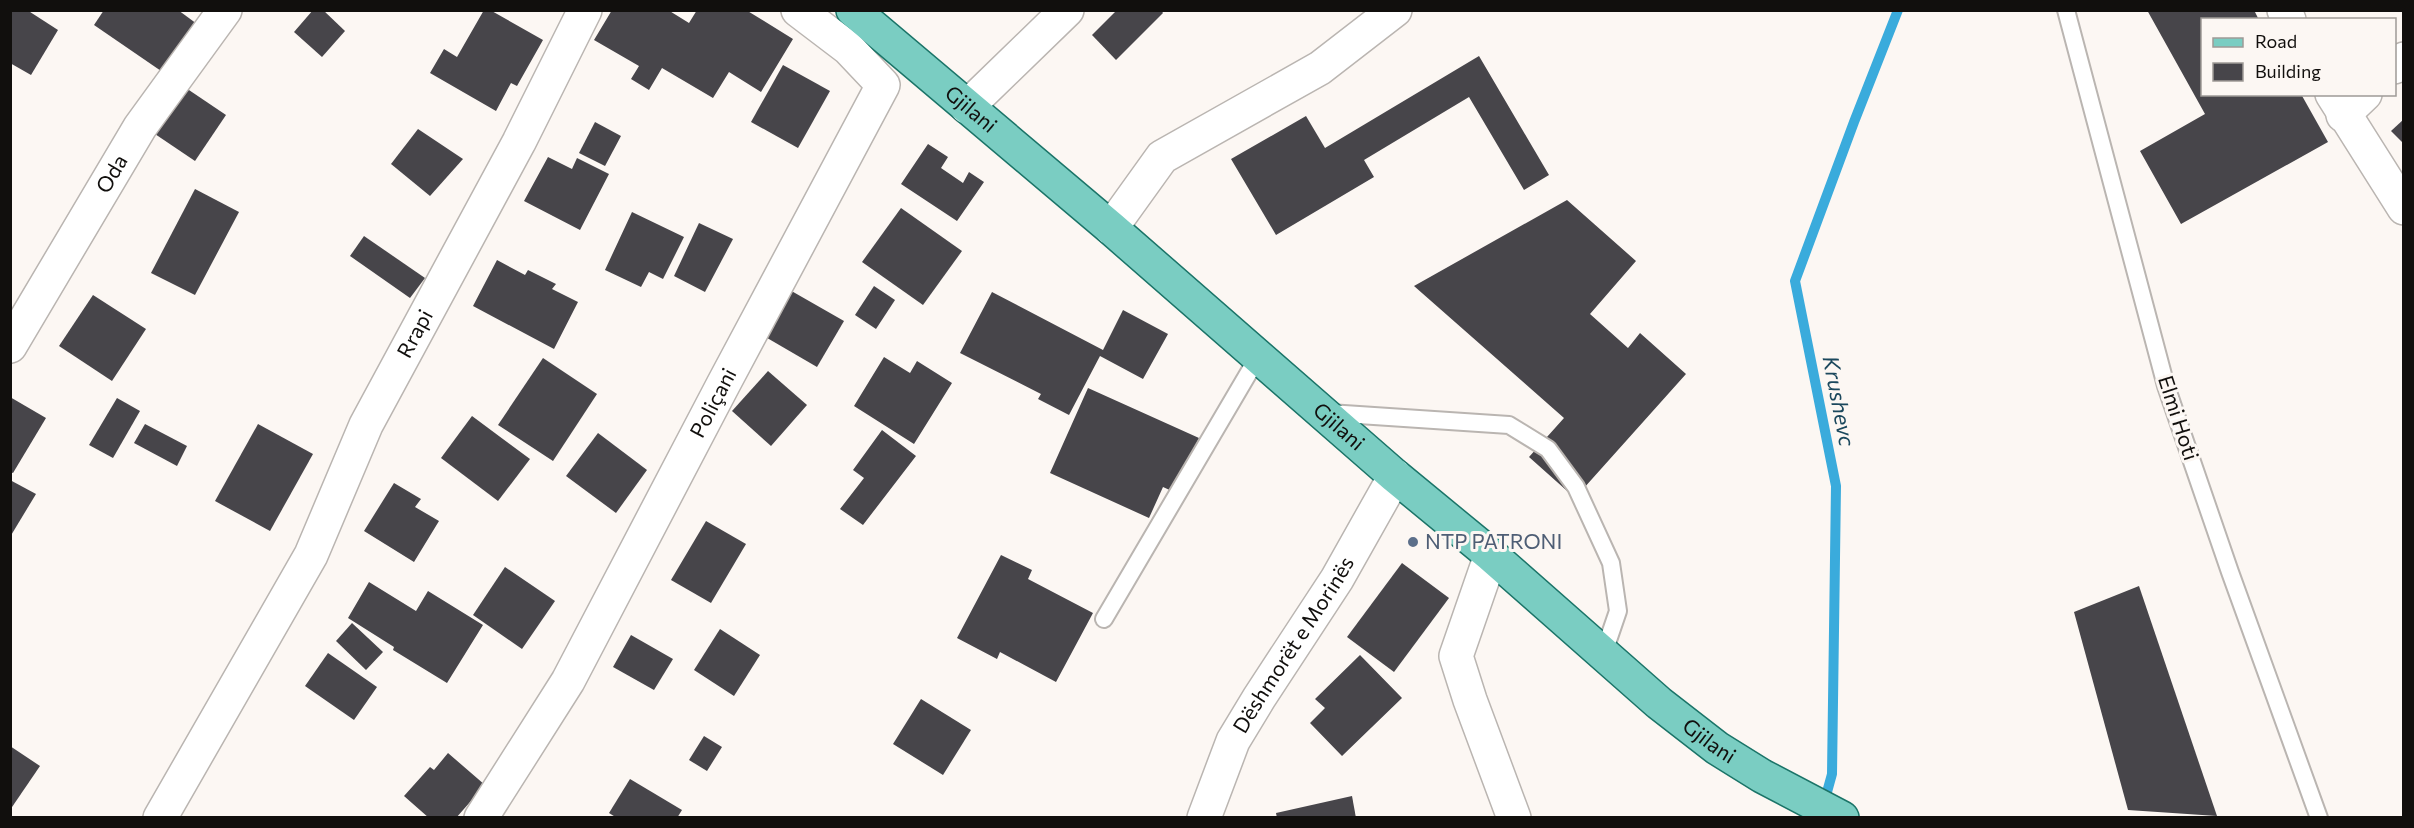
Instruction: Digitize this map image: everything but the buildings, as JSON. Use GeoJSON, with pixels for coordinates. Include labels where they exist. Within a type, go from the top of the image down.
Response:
{"type":"FeatureCollection","features":[{"type":"Feature","properties":{"kind":"main road","name":"Gjilani"},"geometry":{"type":"LineString","coordinates":[[853,10],[1111,228],[1395,476],[1491,555],[1603,656],[1717,748],[1762,776],[1842,818]]}},
{"type":"Feature","properties":{"kind":"street","name":"Oda"},"geometry":{"type":"LineString","coordinates":[[10,346],[140,127],[225,10]]}},
{"type":"Feature","properties":{"kind":"street","name":"Rrapi"},"geometry":{"type":"LineString","coordinates":[[160,818],[312,555],[366,425],[519,142],[585,10]]}},
{"type":"Feature","properties":{"kind":"street","name":"Poliçani"},"geometry":{"type":"LineString","coordinates":[[482,818],[568,681],[883,85],[848,48],[798,10]]}},
{"type":"Feature","properties":{"kind":"street"},"geometry":{"type":"LineString","coordinates":[[967,107],[1067,10]]}},
{"type":"Feature","properties":{"kind":"street"},"geometry":{"type":"LineString","coordinates":[[1111,228],[1162,157],[1320,68],[1395,10]]}},
{"type":"Feature","properties":{"kind":"street"},"geometry":{"type":"LineString","coordinates":[[2347,101],[2403,208]]}},
{"type":"Feature","properties":{"kind":"street","name":"Dëshmorët e Morinës"},"geometry":{"type":"LineString","coordinates":[[1204,818],[1233,741],[1337,579],[1395,476]]}},
{"type":"Feature","properties":{"kind":"street"},"geometry":{"type":"LineString","coordinates":[[1491,555],[1456,656],[1514,818]]}},
{"type":"Feature","properties":{"kind":"lane","name":"Elmi Hoti"},"geometry":{"type":"LineString","coordinates":[[2066,10],[2166,386],[2319,818]]}},
{"type":"Feature","properties":{"kind":"lane"},"geometry":{"type":"LineString","coordinates":[[1104,620],[1258,357]]}},
{"type":"Feature","properties":{"kind":"lane"},"geometry":{"type":"LineString","coordinates":[[1322,413],[1509,425],[1548,449],[1576,487],[1611,563],[1618,611],[1603,656]]}},
{"type":"Feature","properties":{"kind":"waterway","name":"Krushevc"},"geometry":{"type":"LineString","coordinates":[[1824,803],[1832,774],[1836,486],[1795,281],[1898,10]]}},
{"type":"Feature","properties":{"kind":"place","name":"NTP PATRONI"},"geometry":{"type":"Point","coordinates":[1413,542]}}]}
